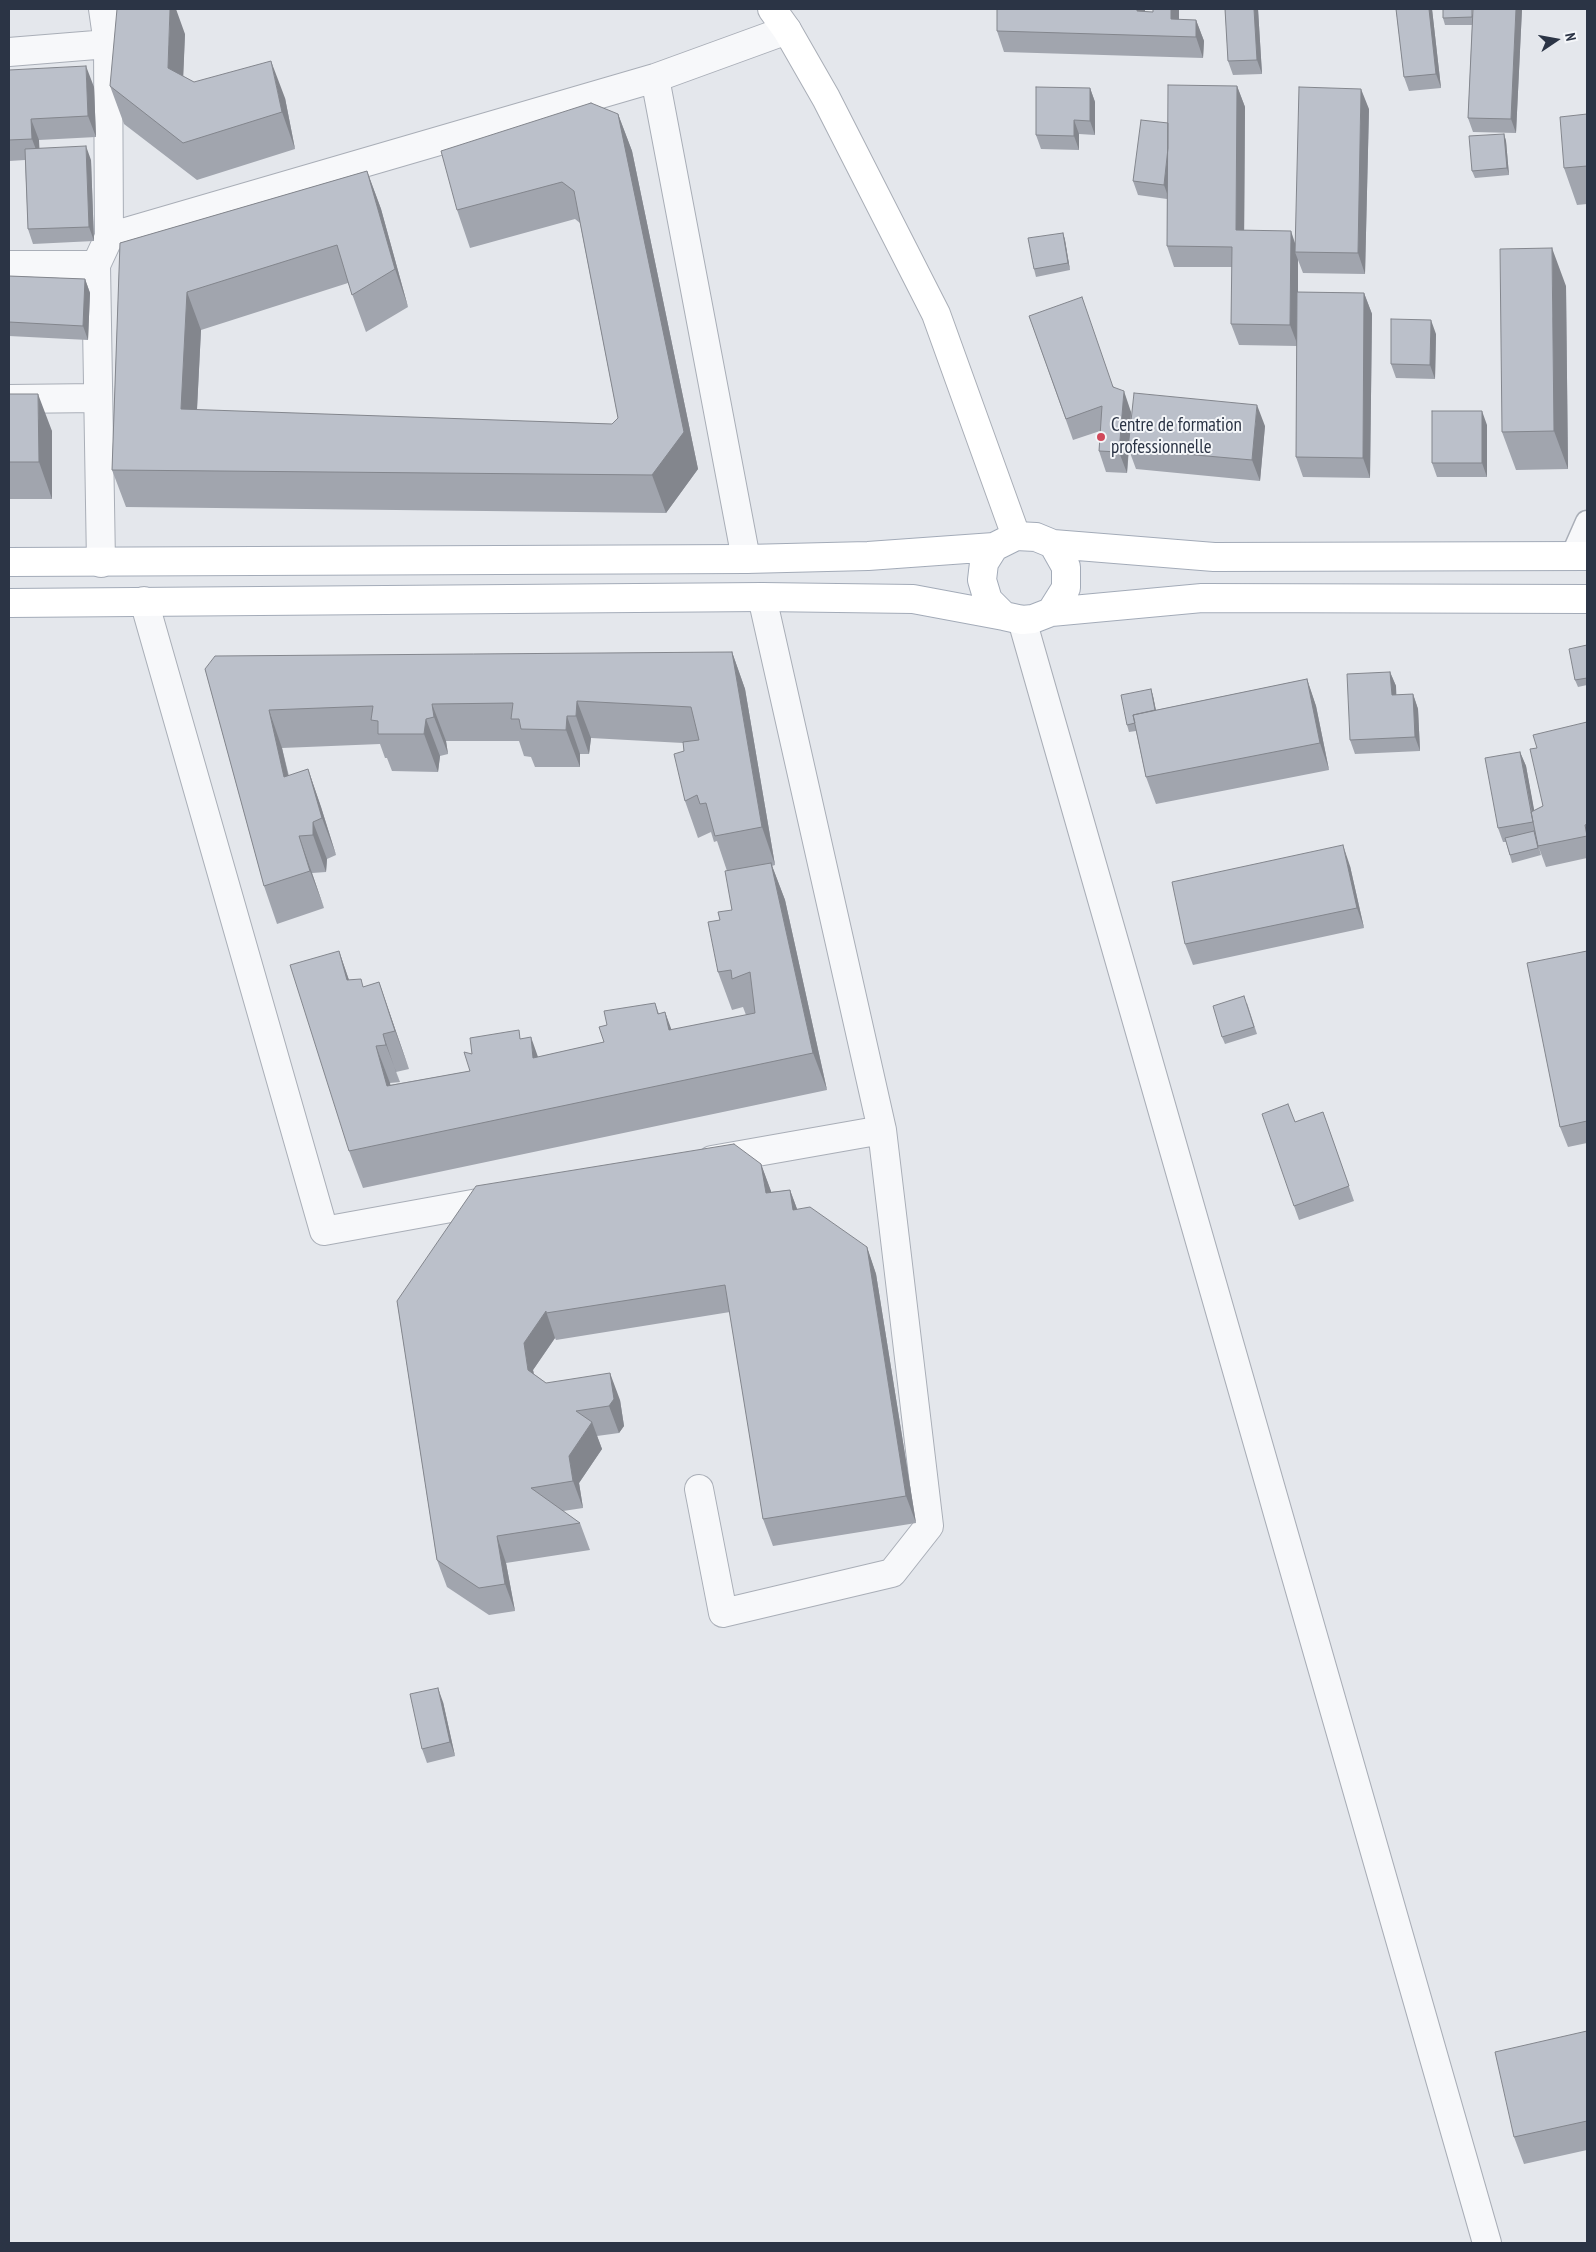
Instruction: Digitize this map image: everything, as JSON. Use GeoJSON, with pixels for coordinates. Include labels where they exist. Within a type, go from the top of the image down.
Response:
{"type":"FeatureCollection","features":[{"type":"Feature","properties":{"kind":"main road"},"geometry":{"type":"LineString","coordinates":[[779,19],[826,98],[936,314],[1005,541]]}},
{"type":"Feature","properties":{"kind":"main road"},"geometry":{"type":"LineString","coordinates":[[9,562],[746,559],[868,556],[1036,537],[1053,544],[1214,557],[1579,556]]}},
{"type":"Feature","properties":{"kind":"main road"},"geometry":{"type":"LineString","coordinates":[[1005,541],[984,563],[982,580],[988,600],[1013,618]]}},
{"type":"Feature","properties":{"kind":"main road"},"geometry":{"type":"LineString","coordinates":[[1050,612],[1066,588],[1066,567],[1053,544]]}},
{"type":"Feature","properties":{"kind":"main road"},"geometry":{"type":"LineString","coordinates":[[9,603],[762,597],[913,599],[1013,618],[1034,620],[1050,612],[1202,598],[1587,598]]}},
{"type":"Feature","properties":{"kind":"street"},"geometry":{"type":"LineString","coordinates":[[100,563],[96,265],[109,237],[108,44],[103,9]]}},
{"type":"Feature","properties":{"kind":"street"},"geometry":{"type":"LineString","coordinates":[[109,237],[655,78],[779,19]]}},
{"type":"Feature","properties":{"kind":"street"},"geometry":{"type":"LineString","coordinates":[[9,52],[108,44]]}},
{"type":"Feature","properties":{"kind":"street"},"geometry":{"type":"LineString","coordinates":[[655,78],[746,559]]}},
{"type":"Feature","properties":{"kind":"street"},"geometry":{"type":"LineString","coordinates":[[9,264],[96,265]]}},
{"type":"Feature","properties":{"kind":"street"},"geometry":{"type":"LineString","coordinates":[[9,399],[98,398]]}},
{"type":"Feature","properties":{"kind":"street"},"geometry":{"type":"LineString","coordinates":[[699,1489],[723,1613],[892,1573],[929,1526],[882,1130],[762,597]]}},
{"type":"Feature","properties":{"kind":"street"},"geometry":{"type":"LineString","coordinates":[[144,601],[324,1231],[529,1194]]}},
{"type":"Feature","properties":{"kind":"street"},"geometry":{"type":"LineString","coordinates":[[1013,618],[1488,2243]]}},
{"type":"Feature","properties":{"kind":"street"},"geometry":{"type":"LineString","coordinates":[[686,1165],[882,1130]]}},
{"type":"Feature","properties":{"kind":"lane"},"geometry":{"type":"LineString","coordinates":[[1579,556],[1587,522]]}},
{"type":"Feature","properties":{"kind":"building"},"geometry":{"type":"Polygon","coordinates":[[[117,9],[170,9],[168,68],[194,82],[271,61],[282,112],[183,143],[110,86],[117,9]]]}},
{"type":"Feature","properties":{"kind":"building"},"geometry":{"type":"Polygon","coordinates":[[[997,9],[1137,9],[1137,11],[1153,12],[1153,9],[1171,9],[1171,19],[1196,20],[1196,37],[997,31],[997,9]]]}},
{"type":"Feature","properties":{"kind":"building"},"geometry":{"type":"Polygon","coordinates":[[[1225,9],[1254,9],[1257,60],[1228,61],[1225,9]]]}},
{"type":"Feature","properties":{"kind":"building"},"geometry":{"type":"Polygon","coordinates":[[[1396,9],[1429,9],[1436,74],[1404,77],[1396,9]]]}},
{"type":"Feature","properties":{"kind":"building"},"geometry":{"type":"Polygon","coordinates":[[[1443,9],[1472,9],[1472,17],[1443,18],[1443,9]]]}},
{"type":"Feature","properties":{"kind":"building"},"geometry":{"type":"Polygon","coordinates":[[[1473,9],[1516,9],[1511,119],[1468,118],[1473,9]]]}},
{"type":"Feature","properties":{"kind":"building"},"geometry":{"type":"Polygon","coordinates":[[[86,66],[88,116],[31,119],[32,139],[9,140],[9,70],[86,66]]]}},
{"type":"Feature","properties":{"kind":"building"},"geometry":{"type":"Polygon","coordinates":[[[1168,85],[1237,86],[1236,230],[1291,231],[1290,325],[1231,324],[1232,247],[1167,246],[1168,85]]]}},
{"type":"Feature","properties":{"kind":"building"},"geometry":{"type":"Polygon","coordinates":[[[1036,87],[1090,88],[1090,121],[1074,120],[1074,136],[1036,135],[1036,87]]]}},
{"type":"Feature","properties":{"kind":"building"},"geometry":{"type":"Polygon","coordinates":[[[1299,87],[1361,89],[1358,253],[1295,252],[1299,87]]]}},
{"type":"Feature","properties":{"kind":"building"},"geometry":{"type":"Polygon","coordinates":[[[591,103],[618,114],[684,432],[652,475],[112,470],[120,243],[367,171],[395,269],[352,295],[337,245],[187,292],[181,409],[612,424],[618,418],[574,191],[562,182],[457,210],[441,151],[591,103]]]}},
{"type":"Feature","properties":{"kind":"building"},"geometry":{"type":"Polygon","coordinates":[[[1587,114],[1587,166],[1564,168],[1560,117],[1587,114]]]}},
{"type":"Feature","properties":{"kind":"building"},"geometry":{"type":"Polygon","coordinates":[[[1141,120],[1168,123],[1168,148],[1164,185],[1133,181],[1141,120]]]}},
{"type":"Feature","properties":{"kind":"building"},"geometry":{"type":"Polygon","coordinates":[[[1504,134],[1507,168],[1472,171],[1469,136],[1504,134]]]}},
{"type":"Feature","properties":{"kind":"building"},"geometry":{"type":"Polygon","coordinates":[[[86,146],[89,227],[28,229],[25,149],[86,146]]]}},
{"type":"Feature","properties":{"kind":"building"},"geometry":{"type":"Polygon","coordinates":[[[1063,233],[1068,263],[1034,269],[1028,238],[1063,233]]]}},
{"type":"Feature","properties":{"kind":"building"},"geometry":{"type":"Polygon","coordinates":[[[1552,248],[1554,431],[1502,432],[1500,249],[1552,248]]]}},
{"type":"Feature","properties":{"kind":"building"},"geometry":{"type":"Polygon","coordinates":[[[9,276],[85,279],[83,326],[9,322],[9,276]]]}},
{"type":"Feature","properties":{"kind":"building"},"geometry":{"type":"Polygon","coordinates":[[[1297,292],[1364,293],[1363,458],[1296,457],[1297,292]]]}},
{"type":"Feature","properties":{"kind":"building"},"geometry":{"type":"Polygon","coordinates":[[[1082,297],[1113,387],[1124,391],[1119,452],[1099,451],[1102,406],[1066,419],[1029,316],[1082,297]]]}},
{"type":"Feature","properties":{"kind":"building"},"geometry":{"type":"Polygon","coordinates":[[[1391,319],[1431,320],[1430,365],[1391,364],[1391,319]]]}},
{"type":"Feature","properties":{"kind":"building"},"geometry":{"type":"Polygon","coordinates":[[[1134,393],[1257,405],[1252,460],[1128,449],[1134,393]]]}},
{"type":"Feature","properties":{"kind":"building"},"geometry":{"type":"Polygon","coordinates":[[[9,394],[38,394],[39,462],[9,462],[9,394]]]}},
{"type":"Feature","properties":{"kind":"building"},"geometry":{"type":"Polygon","coordinates":[[[1432,411],[1482,411],[1482,463],[1432,463],[1432,411]]]}},
{"type":"Feature","properties":{"kind":"building"},"geometry":{"type":"Polygon","coordinates":[[[1587,645],[1587,678],[1575,680],[1569,649],[1587,645]]]}},
{"type":"Feature","properties":{"kind":"building"},"geometry":{"type":"Polygon","coordinates":[[[732,652],[762,827],[715,836],[706,803],[700,804],[697,795],[685,801],[674,754],[684,751],[683,742],[699,740],[691,707],[577,701],[576,716],[567,716],[566,730],[521,729],[519,719],[511,719],[513,703],[432,704],[434,717],[426,719],[424,734],[378,734],[378,721],[371,720],[373,706],[269,710],[284,777],[308,769],[322,818],[313,822],[313,835],[299,836],[310,871],[264,886],[205,669],[215,656],[732,652]]]}},
{"type":"Feature","properties":{"kind":"building"},"geometry":{"type":"Polygon","coordinates":[[[1390,672],[1392,695],[1413,694],[1415,737],[1350,740],[1347,674],[1390,672]]]}},
{"type":"Feature","properties":{"kind":"building"},"geometry":{"type":"Polygon","coordinates":[[[1307,679],[1320,743],[1146,777],[1133,715],[1307,679]]]}},
{"type":"Feature","properties":{"kind":"building"},"geometry":{"type":"Polygon","coordinates":[[[1151,689],[1155,710],[1133,715],[1135,723],[1127,725],[1121,695],[1151,689]]]}},
{"type":"Feature","properties":{"kind":"building"},"geometry":{"type":"Polygon","coordinates":[[[1587,722],[1587,824],[1585,825],[1587,836],[1538,846],[1531,812],[1543,806],[1530,749],[1537,748],[1533,735],[1587,722]]]}},
{"type":"Feature","properties":{"kind":"building"},"geometry":{"type":"Polygon","coordinates":[[[1520,752],[1533,822],[1498,828],[1485,758],[1520,752]]]}},
{"type":"Feature","properties":{"kind":"building"},"geometry":{"type":"Polygon","coordinates":[[[1534,831],[1538,848],[1510,855],[1505,838],[1534,831]]]}},
{"type":"Feature","properties":{"kind":"building"},"geometry":{"type":"Polygon","coordinates":[[[1343,845],[1357,908],[1185,944],[1172,882],[1343,845]]]}},
{"type":"Feature","properties":{"kind":"building"},"geometry":{"type":"Polygon","coordinates":[[[771,863],[813,1053],[349,1151],[290,965],[339,951],[347,980],[361,979],[363,987],[379,982],[395,1031],[383,1034],[386,1045],[376,1046],[387,1086],[470,1071],[464,1052],[472,1054],[470,1038],[519,1030],[520,1039],[531,1037],[533,1058],[604,1042],[599,1027],[607,1025],[604,1011],[655,1003],[658,1014],[665,1012],[669,1030],[755,1013],[750,972],[732,979],[731,970],[718,972],[708,922],[720,920],[718,912],[732,910],[725,871],[771,863]]]}},
{"type":"Feature","properties":{"kind":"building"},"geometry":{"type":"Polygon","coordinates":[[[1587,951],[1587,1121],[1560,1127],[1527,963],[1587,951]]]}},
{"type":"Feature","properties":{"kind":"building"},"geometry":{"type":"Polygon","coordinates":[[[1244,996],[1254,1027],[1222,1037],[1213,1006],[1244,996]]]}},
{"type":"Feature","properties":{"kind":"building"},"geometry":{"type":"Polygon","coordinates":[[[1288,1104],[1295,1122],[1323,1112],[1349,1186],[1294,1206],[1262,1114],[1288,1104]]]}},
{"type":"Feature","properties":{"kind":"building"},"geometry":{"type":"Polygon","coordinates":[[[734,1144],[761,1164],[766,1193],[790,1190],[793,1210],[810,1207],[867,1247],[906,1496],[763,1519],[725,1285],[546,1313],[546,1311],[524,1343],[528,1370],[546,1383],[610,1373],[614,1399],[609,1406],[576,1411],[592,1422],[569,1456],[573,1481],[531,1488],[580,1523],[497,1536],[505,1584],[479,1588],[437,1560],[397,1301],[476,1186],[734,1144]]]}},
{"type":"Feature","properties":{"kind":"building"},"geometry":{"type":"Polygon","coordinates":[[[438,1688],[450,1742],[422,1749],[410,1694],[438,1688]]]}},
{"type":"Feature","properties":{"kind":"building"},"geometry":{"type":"Polygon","coordinates":[[[1587,2031],[1587,2121],[1514,2137],[1495,2052],[1587,2031]]]}},
{"type":"Feature","properties":{"kind":"place","name":"Centre de formation professionnelle"},"geometry":{"type":"Point","coordinates":[1101,437]}}]}
